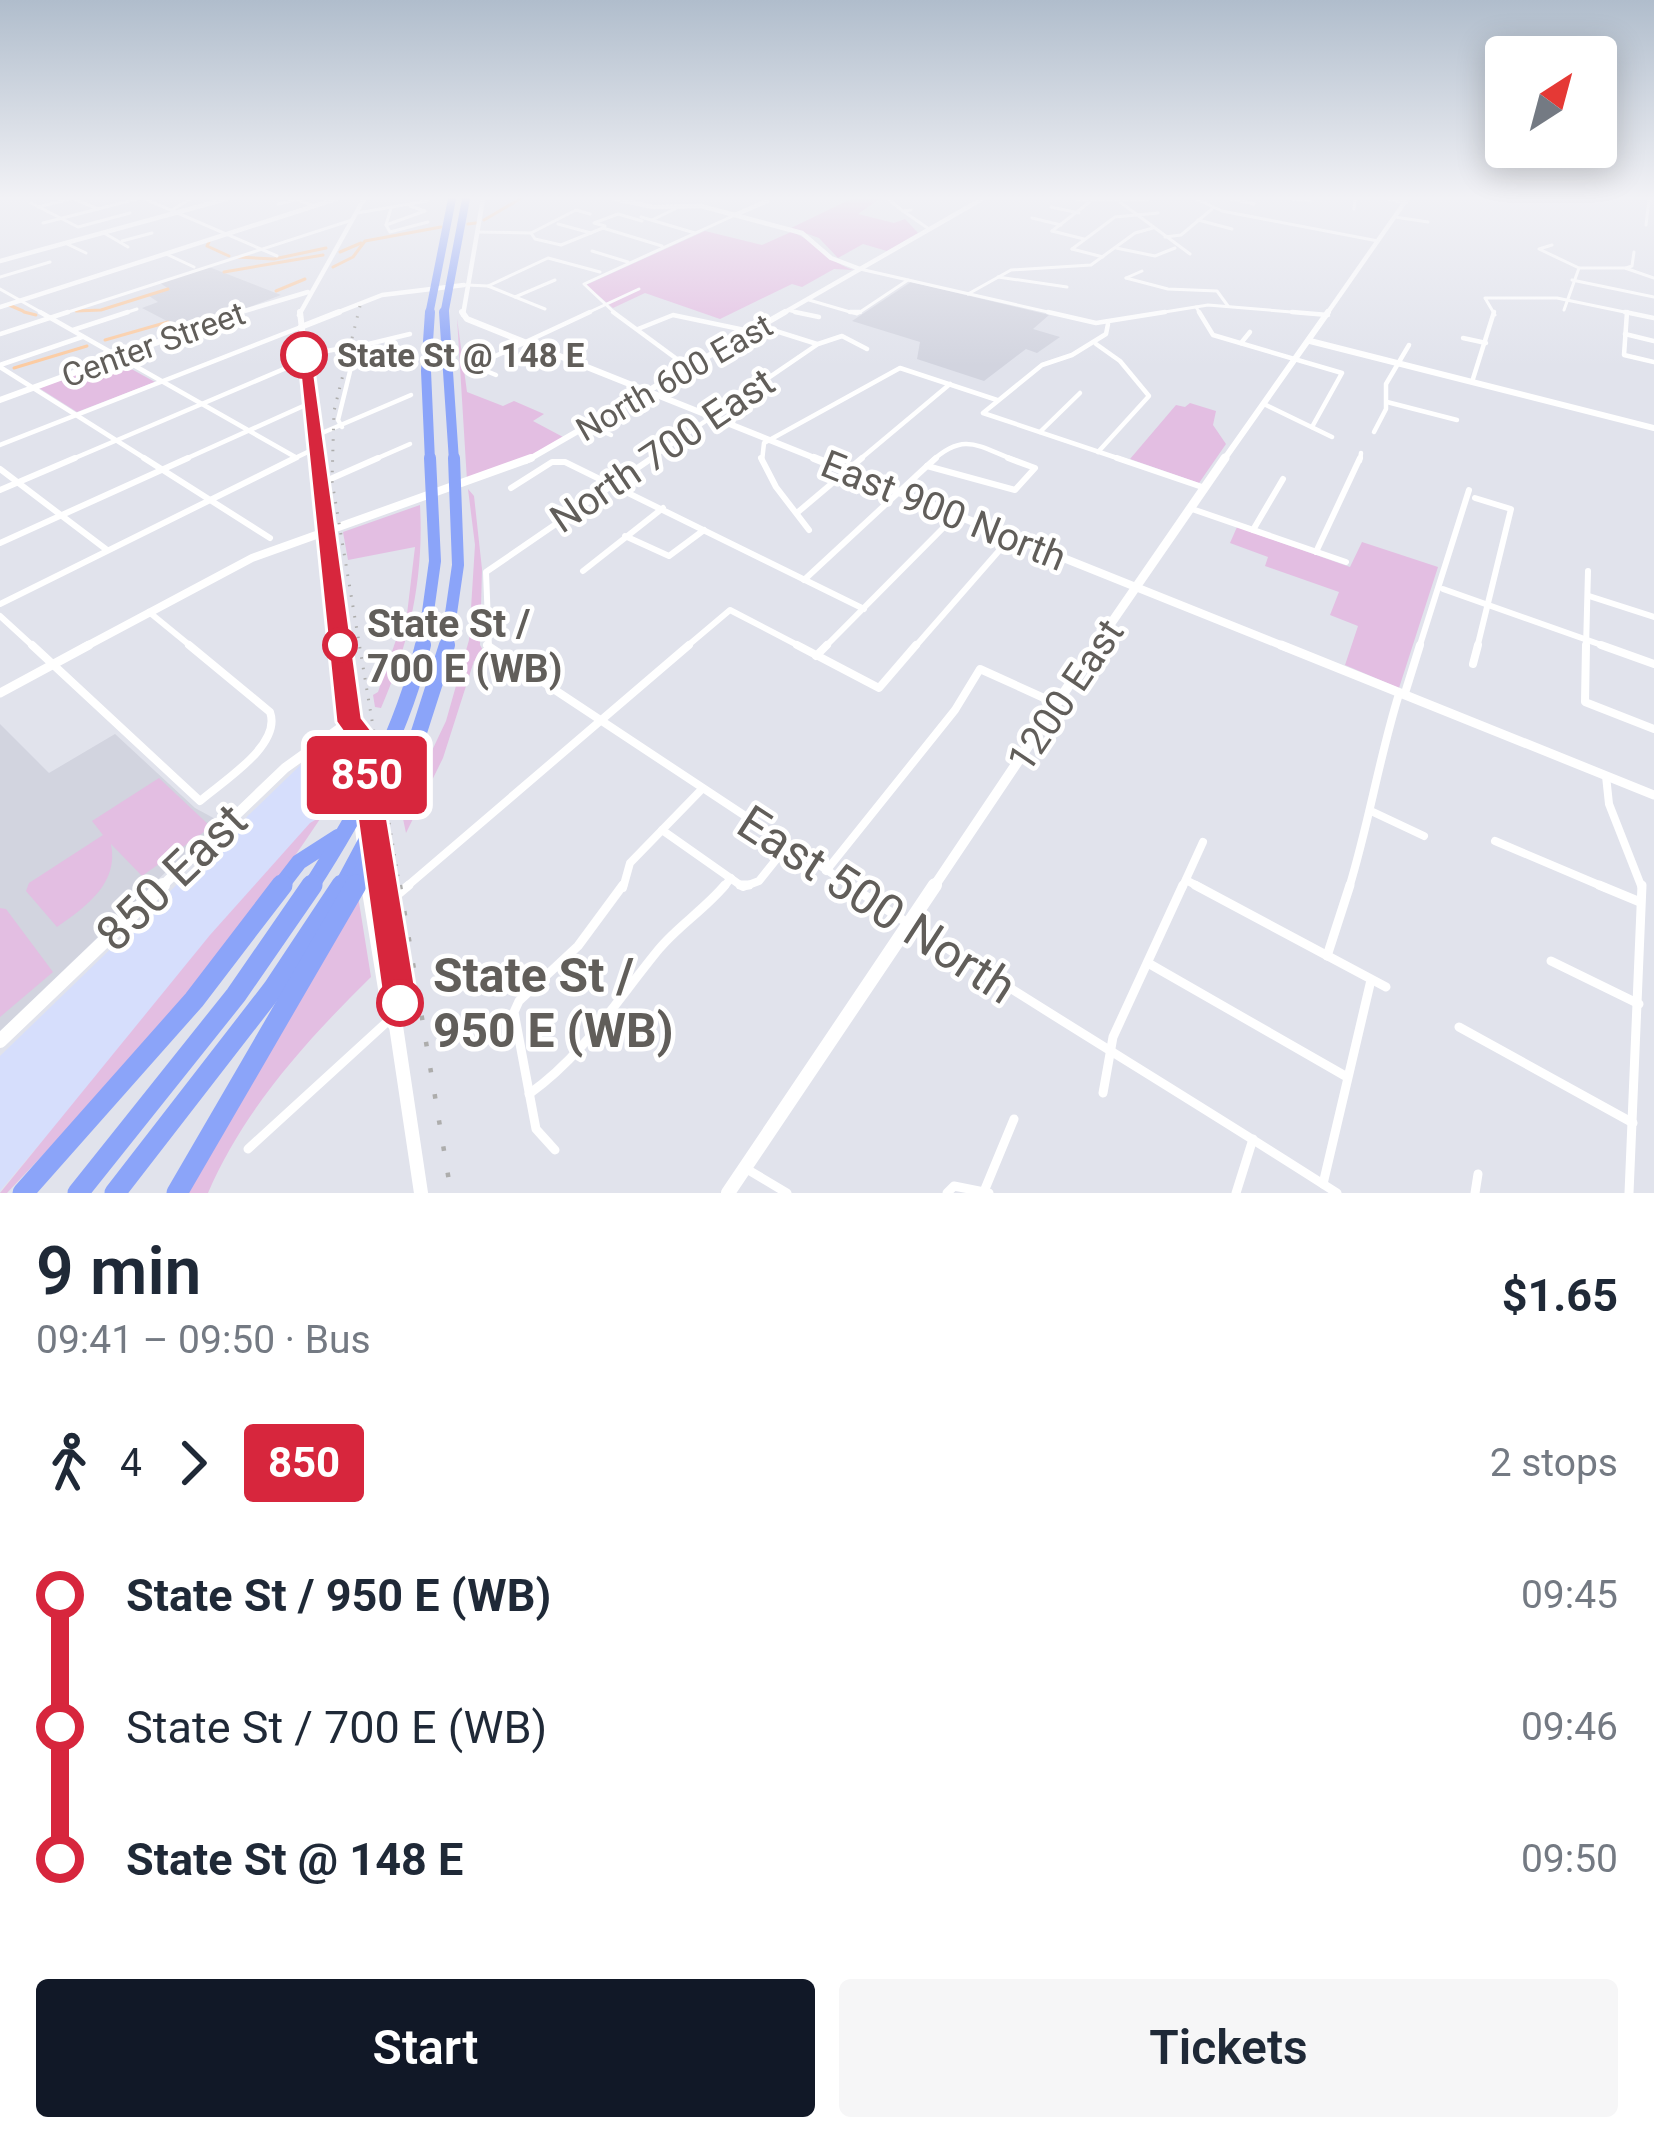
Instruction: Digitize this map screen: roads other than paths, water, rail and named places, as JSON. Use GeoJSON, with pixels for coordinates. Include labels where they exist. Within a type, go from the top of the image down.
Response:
{"type":"FeatureCollection","features":[{"type":"Feature","properties":{"kind":"highway"},"geometry":{"type":"LineString","coordinates":[[78,1193],[262,958],[342,834],[393,736],[420,668],[435,580],[426,395],[428,298],[438,255]]}},
{"type":"Feature","properties":{"kind":"highway"},"geometry":{"type":"LineString","coordinates":[[115,1193],[244,1027],[347,874],[401,773],[440,674],[457,586],[443,329],[456,255]]}},
{"type":"Feature","properties":{"kind":"highway"},"geometry":{"type":"LineString","coordinates":[[177,1193],[350,900],[390,796]]}},
{"type":"Feature","properties":{"kind":"highway"},"geometry":{"type":"LineString","coordinates":[[22,1193],[194,1000],[299,862],[342,834]]}},
{"type":"Feature","properties":{"kind":"main road"},"geometry":{"type":"LineString","coordinates":[[331,255],[299,308],[371,913],[421,1193]]}},
{"type":"Feature","properties":{"kind":"main road","name":"1200 East"},"geometry":{"type":"LineString","coordinates":[[728,1193],[1136,587],[1369,255]]}},
{"type":"Feature","properties":{"kind":"main road"},"geometry":{"type":"LineString","coordinates":[[350,722],[359,732],[388,902],[400,1003],[393,1023]]}},
{"type":"Feature","properties":{"kind":"main road","name":"850 East"},"geometry":{"type":"LineString","coordinates":[[0,1041],[285,768],[350,722]]}},
{"type":"Feature","properties":{"kind":"street"},"geometry":{"type":"LineString","coordinates":[[0,307],[164,255]]}},
{"type":"Feature","properties":{"kind":"street"},"geometry":{"type":"LineString","coordinates":[[167,255],[198,269]]}},
{"type":"Feature","properties":{"kind":"street"},"geometry":{"type":"LineString","coordinates":[[0,334],[241,255]]}},
{"type":"Feature","properties":{"kind":"street"},"geometry":{"type":"LineString","coordinates":[[464,285],[471,255]]}},
{"type":"Feature","properties":{"kind":"street"},"geometry":{"type":"LineString","coordinates":[[604,255],[628,262]]}},
{"type":"Feature","properties":{"kind":"street"},"geometry":{"type":"LineString","coordinates":[[646,255],[584,284],[604,305],[689,369]]}},
{"type":"Feature","properties":{"kind":"street"},"geometry":{"type":"LineString","coordinates":[[828,255],[860,269],[1108,323],[1196,307],[1328,315]]}},
{"type":"Feature","properties":{"kind":"street","name":"North 600 East"},"geometry":{"type":"LineString","coordinates":[[0,693],[217,575],[298,541],[519,465],[885,255]]}},
{"type":"Feature","properties":{"kind":"street"},"geometry":{"type":"LineString","coordinates":[[1095,255],[1104,257]]}},
{"type":"Feature","properties":{"kind":"street"},"geometry":{"type":"LineString","coordinates":[[968,294],[994,276],[1021,267],[1078,268],[1107,255]]}},
{"type":"Feature","properties":{"kind":"street"},"geometry":{"type":"LineString","coordinates":[[1551,255],[1580,268],[1625,268],[1632,266],[1634,255]]}},
{"type":"Feature","properties":{"kind":"street"},"geometry":{"type":"LineString","coordinates":[[488,286],[548,258],[603,273]]}},
{"type":"Feature","properties":{"kind":"street"},"geometry":{"type":"LineString","coordinates":[[0,277],[50,262]]}},
{"type":"Feature","properties":{"kind":"street"},"geometry":{"type":"LineString","coordinates":[[1564,310],[1580,268]]}},
{"type":"Feature","properties":{"kind":"street"},"geometry":{"type":"LineString","coordinates":[[1625,268],[1654,278]]}},
{"type":"Feature","properties":{"kind":"street"},"geometry":{"type":"LineString","coordinates":[[1142,271],[1126,278],[1168,289],[1217,291],[1228,306]]}},
{"type":"Feature","properties":{"kind":"street"},"geometry":{"type":"LineString","coordinates":[[994,276],[1067,287]]}},
{"type":"Feature","properties":{"kind":"street"},"geometry":{"type":"LineString","coordinates":[[515,297],[555,280]]}},
{"type":"Feature","properties":{"kind":"street"},"geometry":{"type":"LineString","coordinates":[[809,300],[857,314],[908,280]]}},
{"type":"Feature","properties":{"kind":"street"},"geometry":{"type":"LineString","coordinates":[[1572,280],[1654,297]]}},
{"type":"Feature","properties":{"kind":"street","name":"East 900 North"},"geometry":{"type":"LineString","coordinates":[[464,285],[464,316],[1654,795]]}},
{"type":"Feature","properties":{"kind":"street"},"geometry":{"type":"LineString","coordinates":[[0,446],[382,295],[488,286],[544,309]]}},
{"type":"Feature","properties":{"kind":"street"},"geometry":{"type":"LineString","coordinates":[[0,289],[297,458]]}},
{"type":"Feature","properties":{"kind":"street"},"geometry":{"type":"LineString","coordinates":[[496,375],[474,366],[638,289]]}},
{"type":"Feature","properties":{"kind":"street","name":"Center Street"},"geometry":{"type":"LineString","coordinates":[[0,400],[284,296],[308,292]]}},
{"type":"Feature","properties":{"kind":"street"},"geometry":{"type":"LineString","coordinates":[[1472,382],[1496,316],[1485,298],[1567,299],[1654,318]]}},
{"type":"Feature","properties":{"kind":"street"},"geometry":{"type":"LineString","coordinates":[[1196,307],[1217,337],[1342,374],[1312,427]]}},
{"type":"Feature","properties":{"kind":"street"},"geometry":{"type":"LineString","coordinates":[[73,330],[137,309]]}},
{"type":"Feature","properties":{"kind":"street"},"geometry":{"type":"LineString","coordinates":[[790,310],[819,317]]}},
{"type":"Feature","properties":{"kind":"street"},"geometry":{"type":"LineString","coordinates":[[1628,312],[1624,355],[1654,362]]}},
{"type":"Feature","properties":{"kind":"street"},"geometry":{"type":"LineString","coordinates":[[638,329],[674,315],[754,332]]}},
{"type":"Feature","properties":{"kind":"street"},"geometry":{"type":"LineString","coordinates":[[1108,323],[1110,328],[1094,344],[1042,365],[982,413],[1205,488]]}},
{"type":"Feature","properties":{"kind":"street"},"geometry":{"type":"LineString","coordinates":[[696,331],[703,324]]}},
{"type":"Feature","properties":{"kind":"street"},"geometry":{"type":"LineString","coordinates":[[763,326],[818,344]]}},
{"type":"Feature","properties":{"kind":"street"},"geometry":{"type":"LineString","coordinates":[[1241,343],[1250,332]]}},
{"type":"Feature","properties":{"kind":"street"},"geometry":{"type":"LineString","coordinates":[[342,427],[338,420],[356,347],[410,334]]}},
{"type":"Feature","properties":{"kind":"street"},"geometry":{"type":"LineString","coordinates":[[1625,334],[1654,340]]}},
{"type":"Feature","properties":{"kind":"street"},"geometry":{"type":"LineString","coordinates":[[0,366],[84,336]]}},
{"type":"Feature","properties":{"kind":"street","name":"North 700 East"},"geometry":{"type":"LineString","coordinates":[[486,572],[818,344],[842,336],[867,349]]}},
{"type":"Feature","properties":{"kind":"street"},"geometry":{"type":"LineString","coordinates":[[1463,338],[1486,343]]}},
{"type":"Feature","properties":{"kind":"street"},"geometry":{"type":"LineString","coordinates":[[1310,341],[1654,428]]}},
{"type":"Feature","properties":{"kind":"street"},"geometry":{"type":"LineString","coordinates":[[1094,344],[1120,361],[1149,396],[1098,452]]}},
{"type":"Feature","properties":{"kind":"street"},"geometry":{"type":"LineString","coordinates":[[1374,433],[1387,402],[1386,385],[1409,345]]}},
{"type":"Feature","properties":{"kind":"street"},"geometry":{"type":"LineString","coordinates":[[0,490],[304,358],[338,349]]}},
{"type":"Feature","properties":{"kind":"street"},"geometry":{"type":"LineString","coordinates":[[0,366],[270,538]]}},
{"type":"Feature","properties":{"kind":"street"},"geometry":{"type":"LineString","coordinates":[[809,530],[761,459],[764,443],[901,368],[997,400]]}},
{"type":"Feature","properties":{"kind":"street"},"geometry":{"type":"LineString","coordinates":[[798,512],[950,384]]}},
{"type":"Feature","properties":{"kind":"street"},"geometry":{"type":"LineString","coordinates":[[1040,432],[1080,393]]}},
{"type":"Feature","properties":{"kind":"street"},"geometry":{"type":"LineString","coordinates":[[314,436],[411,395]]}},
{"type":"Feature","properties":{"kind":"street"},"geometry":{"type":"LineString","coordinates":[[1387,402],[1457,420]]}},
{"type":"Feature","properties":{"kind":"street"},"geometry":{"type":"LineString","coordinates":[[0,543],[310,403]]}},
{"type":"Feature","properties":{"kind":"street"},"geometry":{"type":"LineString","coordinates":[[1264,404],[1332,437]]}},
{"type":"Feature","properties":{"kind":"street"},"geometry":{"type":"LineString","coordinates":[[589,425],[611,436]]}},
{"type":"Feature","properties":{"kind":"street"},"geometry":{"type":"LineString","coordinates":[[804,580],[898,491],[926,466],[956,440],[1034,468],[1015,490],[926,466]]}},
{"type":"Feature","properties":{"kind":"street"},"geometry":{"type":"LineString","coordinates":[[319,484],[410,444]]}},
{"type":"Feature","properties":{"kind":"street"},"geometry":{"type":"LineString","coordinates":[[0,604],[316,448]]}},
{"type":"Feature","properties":{"kind":"street"},"geometry":{"type":"LineString","coordinates":[[1316,552],[1359,469],[1361,453]]}},
{"type":"Feature","properties":{"kind":"street"},"geometry":{"type":"LineString","coordinates":[[511,488],[560,460],[864,609]]}},
{"type":"Feature","properties":{"kind":"street"},"geometry":{"type":"LineString","coordinates":[[0,469],[108,550]]}},
{"type":"Feature","properties":{"kind":"street"},"geometry":{"type":"LineString","coordinates":[[1253,530],[1283,479]]}},
{"type":"Feature","properties":{"kind":"street"},"geometry":{"type":"LineString","coordinates":[[1328,956],[1373,812],[1380,755],[1472,494],[1511,509],[1473,664]]}},
{"type":"Feature","properties":{"kind":"street"},"geometry":{"type":"LineString","coordinates":[[583,571],[663,508]]}},
{"type":"Feature","properties":{"kind":"street"},"geometry":{"type":"LineString","coordinates":[[1192,509],[1346,562]]}},
{"type":"Feature","properties":{"kind":"street"},"geometry":{"type":"LineString","coordinates":[[816,656],[956,515]]}},
{"type":"Feature","properties":{"kind":"street"},"geometry":{"type":"LineString","coordinates":[[625,536],[669,556],[705,530]]}},
{"type":"Feature","properties":{"kind":"street"},"geometry":{"type":"LineString","coordinates":[[371,913],[601,724],[730,610],[879,688],[1011,537]]}},
{"type":"Feature","properties":{"kind":"street","name":"East 500 North"},"geometry":{"type":"LineString","coordinates":[[486,572],[487,647],[1048,1016],[1109,1049],[1336,1193]]}},
{"type":"Feature","properties":{"kind":"street"},"geometry":{"type":"LineString","coordinates":[[1588,572],[1585,702],[1654,730]]}},
{"type":"Feature","properties":{"kind":"street"},"geometry":{"type":"LineString","coordinates":[[1444,589],[1654,664]]}},
{"type":"Feature","properties":{"kind":"street"},"geometry":{"type":"LineString","coordinates":[[1589,596],[1654,617]]}},
{"type":"Feature","properties":{"kind":"street"},"geometry":{"type":"LineString","coordinates":[[0,616],[200,801],[268,739],[274,726],[270,712],[148,612]]}},
{"type":"Feature","properties":{"kind":"street"},"geometry":{"type":"LineString","coordinates":[[826,871],[956,710],[962,692],[980,669],[1060,706]]}},
{"type":"Feature","properties":{"kind":"street"},"geometry":{"type":"LineString","coordinates":[[1606,776],[1604,798],[1636,859],[1642,903],[1629,1193]]}},
{"type":"Feature","properties":{"kind":"street"},"geometry":{"type":"LineString","coordinates":[[555,1150],[536,1129],[514,1012],[519,1001],[578,946],[621,893],[630,862],[702,789]]}},
{"type":"Feature","properties":{"kind":"street"},"geometry":{"type":"LineString","coordinates":[[1373,812],[1424,836]]}},
{"type":"Feature","properties":{"kind":"street"},"geometry":{"type":"LineString","coordinates":[[662,830],[743,887],[759,881],[787,847]]}},
{"type":"Feature","properties":{"kind":"street"},"geometry":{"type":"LineString","coordinates":[[1495,841],[1642,903]]}},
{"type":"Feature","properties":{"kind":"street"},"geometry":{"type":"LineString","coordinates":[[1103,1093],[1112,1064],[1109,1049],[1203,842]]}},
{"type":"Feature","properties":{"kind":"street"},"geometry":{"type":"LineString","coordinates":[[529,1094],[564,1069],[663,944],[701,913],[731,878]]}},
{"type":"Feature","properties":{"kind":"street"},"geometry":{"type":"LineString","coordinates":[[1186,880],[1386,987]]}},
{"type":"Feature","properties":{"kind":"street"},"geometry":{"type":"LineString","coordinates":[[1551,961],[1639,1004]]}},
{"type":"Feature","properties":{"kind":"street"},"geometry":{"type":"LineString","coordinates":[[1148,962],[1347,1077]]}},
{"type":"Feature","properties":{"kind":"street"},"geometry":{"type":"LineString","coordinates":[[1323,1184],[1371,980]]}},
{"type":"Feature","properties":{"kind":"street"},"geometry":{"type":"LineString","coordinates":[[248,1149],[393,1023]]}},
{"type":"Feature","properties":{"kind":"street"},"geometry":{"type":"LineString","coordinates":[[1459,1027],[1633,1123]]}},
{"type":"Feature","properties":{"kind":"street"},"geometry":{"type":"LineString","coordinates":[[951,1190],[987,1191],[1014,1119]]}},
{"type":"Feature","properties":{"kind":"street"},"geometry":{"type":"LineString","coordinates":[[1236,1193],[1253,1139]]}},
{"type":"Feature","properties":{"kind":"street"},"geometry":{"type":"LineString","coordinates":[[742,1166],[788,1193]]}},
{"type":"Feature","properties":{"kind":"street"},"geometry":{"type":"LineString","coordinates":[[1475,1193],[1478,1174]]}},
{"type":"Feature","properties":{"kind":"waterway"},"geometry":{"type":"LineString","coordinates":[[238,257],[294,255]]}},
{"type":"Feature","properties":{"kind":"waterway"},"geometry":{"type":"LineString","coordinates":[[224,272],[323,255]]}},
{"type":"Feature","properties":{"kind":"waterway"},"geometry":{"type":"LineString","coordinates":[[333,267],[355,255]]}},
{"type":"Feature","properties":{"kind":"waterway"},"geometry":{"type":"LineString","coordinates":[[276,291],[305,279]]}},
{"type":"Feature","properties":{"kind":"waterway"},"geometry":{"type":"LineString","coordinates":[[76,311],[101,310],[168,289]]}},
{"type":"Feature","properties":{"kind":"waterway"},"geometry":{"type":"LineString","coordinates":[[9,305],[23,311]]}},
{"type":"Feature","properties":{"kind":"waterway"},"geometry":{"type":"LineString","coordinates":[[24,312],[36,315]]}},
{"type":"Feature","properties":{"kind":"waterway"},"geometry":{"type":"LineString","coordinates":[[105,340],[168,322]]}},
{"type":"Feature","properties":{"kind":"waterway"},"geometry":{"type":"LineString","coordinates":[[14,368],[87,346]]}},
{"type":"Feature","properties":{"kind":"railway"},"geometry":{"type":"LineString","coordinates":[[360,306],[334,411],[332,481],[400,888]]}},
{"type":"Feature","properties":{"kind":"railway"},"geometry":{"type":"LineString","coordinates":[[400,885],[451,1193]]}},
{"type":"Feature","properties":{"kind":"place","name":"State St @ 148 E"},"geometry":{"type":"Point","coordinates":[304,355]}},
{"type":"Feature","properties":{"kind":"place","name":"State St / 700 E (WB)"},"geometry":{"type":"Point","coordinates":[340,645]}},
{"type":"Feature","properties":{"kind":"place","name":"State St / 950 E (WB)"},"geometry":{"type":"Point","coordinates":[400,1003]}}]}
